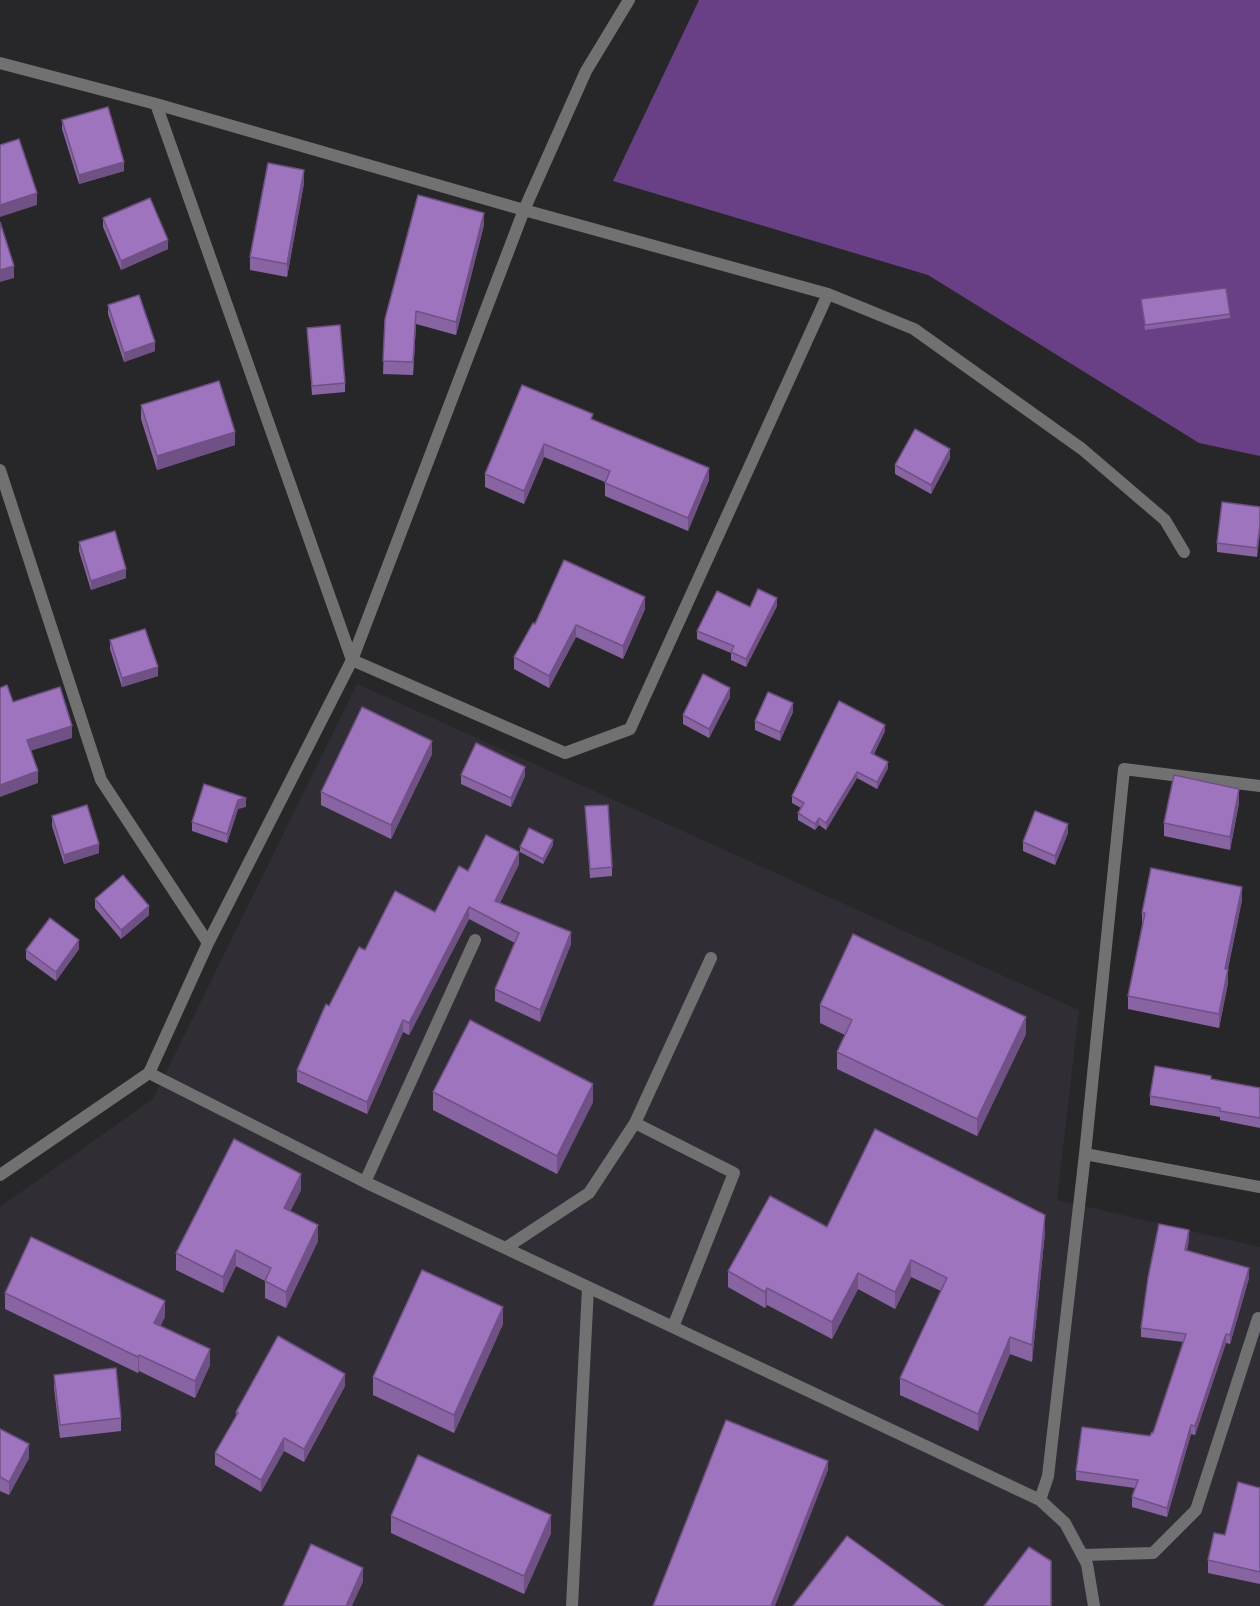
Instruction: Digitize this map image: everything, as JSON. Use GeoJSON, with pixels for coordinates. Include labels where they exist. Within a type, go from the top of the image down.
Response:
{"type":"FeatureCollection","features":[{"type":"Feature","properties":{"kind":"street"},"geometry":{"type":"LineString","coordinates":[[0,1175],[149,1073],[208,943],[352,660],[524,210],[586,71],[630,0]]}},
{"type":"Feature","properties":{"kind":"street"},"geometry":{"type":"LineString","coordinates":[[0,63],[156,104],[524,210],[828,294],[914,329],[1082,449],[1165,520],[1184,552]]}},
{"type":"Feature","properties":{"kind":"street"},"geometry":{"type":"LineString","coordinates":[[156,104],[352,660],[565,753],[630,729],[828,294]]}},
{"type":"Feature","properties":{"kind":"street"},"geometry":{"type":"LineString","coordinates":[[0,470],[101,780],[208,943]]}},
{"type":"Feature","properties":{"kind":"street"},"geometry":{"type":"LineString","coordinates":[[1040,1500],[1048,1476],[1085,1154],[1124,769],[1260,786]]}},
{"type":"Feature","properties":{"kind":"street"},"geometry":{"type":"LineString","coordinates":[[365,1182],[475,940]]}},
{"type":"Feature","properties":{"kind":"street"},"geometry":{"type":"LineString","coordinates":[[507,1247],[590,1193],[635,1123],[711,958]]}},
{"type":"Feature","properties":{"kind":"street"},"geometry":{"type":"LineString","coordinates":[[149,1073],[365,1182],[1040,1500],[1065,1523],[1087,1564],[1094,1606]]}},
{"type":"Feature","properties":{"kind":"street"},"geometry":{"type":"LineString","coordinates":[[635,1123],[734,1173],[673,1328]]}},
{"type":"Feature","properties":{"kind":"street"},"geometry":{"type":"LineString","coordinates":[[1085,1154],[1260,1187]]}},
{"type":"Feature","properties":{"kind":"street"},"geometry":{"type":"LineString","coordinates":[[572,1606],[588,1288]]}},
{"type":"Feature","properties":{"kind":"street"},"geometry":{"type":"LineString","coordinates":[[1082,1555],[1153,1553],[1196,1510],[1258,1318]]}},
{"type":"Feature","properties":{"kind":"shaded area"},"geometry":{"type":"Polygon","coordinates":[[[699,0],[1260,0],[1260,456],[1199,443],[928,275],[613,181],[699,0]]]}},
{"type":"Feature","properties":{"kind":"shaded area"},"geometry":{"type":"Polygon","coordinates":[[[357,684],[1079,1010],[1057,1200],[1260,1247],[1260,1606],[0,1606],[0,1207],[153,1099],[357,684]]]}},
{"type":"Feature","properties":{"kind":"building"},"geometry":{"type":"Polygon","coordinates":[[[108,107],[124,162],[79,175],[62,120],[108,107]]]}},
{"type":"Feature","properties":{"kind":"building"},"geometry":{"type":"Polygon","coordinates":[[[19,139],[37,193],[0,205],[0,145],[19,139]]]}},
{"type":"Feature","properties":{"kind":"building"},"geometry":{"type":"Polygon","coordinates":[[[268,163],[304,170],[287,264],[250,257],[268,163]]]}},
{"type":"Feature","properties":{"kind":"building"},"geometry":{"type":"Polygon","coordinates":[[[418,195],[484,213],[456,322],[416,311],[413,362],[383,361],[385,319],[418,195]]]}},
{"type":"Feature","properties":{"kind":"building"},"geometry":{"type":"Polygon","coordinates":[[[150,198],[168,240],[121,261],[103,218],[150,198]]]}},
{"type":"Feature","properties":{"kind":"building"},"geometry":{"type":"Polygon","coordinates":[[[0,222],[14,266],[0,270],[0,222]]]}},
{"type":"Feature","properties":{"kind":"building"},"geometry":{"type":"Polygon","coordinates":[[[1226,288],[1230,314],[1145,325],[1141,299],[1226,288]]]}},
{"type":"Feature","properties":{"kind":"building"},"geometry":{"type":"Polygon","coordinates":[[[139,295],[155,342],[124,353],[108,305],[139,295]]]}},
{"type":"Feature","properties":{"kind":"building"},"geometry":{"type":"Polygon","coordinates":[[[340,325],[345,383],[312,386],[307,328],[340,325]]]}},
{"type":"Feature","properties":{"kind":"building"},"geometry":{"type":"Polygon","coordinates":[[[219,381],[235,432],[157,456],[141,405],[219,381]]]}},
{"type":"Feature","properties":{"kind":"building"},"geometry":{"type":"Polygon","coordinates":[[[522,385],[593,414],[591,419],[709,468],[688,518],[605,483],[610,471],[544,444],[524,491],[485,474],[522,385]]]}},
{"type":"Feature","properties":{"kind":"building"},"geometry":{"type":"Polygon","coordinates":[[[915,429],[950,449],[931,485],[895,465],[915,429]]]}},
{"type":"Feature","properties":{"kind":"building"},"geometry":{"type":"Polygon","coordinates":[[[1222,502],[1260,507],[1257,548],[1217,543],[1222,502]]]}},
{"type":"Feature","properties":{"kind":"building"},"geometry":{"type":"Polygon","coordinates":[[[115,531],[126,569],[91,581],[79,542],[115,531]]]}},
{"type":"Feature","properties":{"kind":"building"},"geometry":{"type":"Polygon","coordinates":[[[564,560],[645,597],[623,646],[576,625],[549,676],[514,657],[533,623],[535,624],[564,560]]]}},
{"type":"Feature","properties":{"kind":"building"},"geometry":{"type":"Polygon","coordinates":[[[758,589],[777,598],[746,659],[731,652],[734,646],[697,631],[717,591],[750,607],[758,589]]]}},
{"type":"Feature","properties":{"kind":"building"},"geometry":{"type":"Polygon","coordinates":[[[145,629],[158,667],[122,678],[110,640],[145,629]]]}},
{"type":"Feature","properties":{"kind":"building"},"geometry":{"type":"Polygon","coordinates":[[[703,674],[730,688],[709,729],[683,715],[703,674]]]}},
{"type":"Feature","properties":{"kind":"building"},"geometry":{"type":"Polygon","coordinates":[[[7,685],[13,702],[60,687],[72,726],[27,740],[38,771],[0,785],[0,688],[7,685]]]}},
{"type":"Feature","properties":{"kind":"building"},"geometry":{"type":"Polygon","coordinates":[[[768,692],[793,703],[780,732],[755,721],[768,692]]]}},
{"type":"Feature","properties":{"kind":"building"},"geometry":{"type":"Polygon","coordinates":[[[839,701],[885,725],[871,753],[888,762],[877,782],[857,772],[826,823],[819,818],[815,824],[798,813],[804,803],[792,796],[839,701]]]}},
{"type":"Feature","properties":{"kind":"building"},"geometry":{"type":"Polygon","coordinates":[[[362,707],[432,741],[391,825],[321,792],[362,707]]]}},
{"type":"Feature","properties":{"kind":"building"},"geometry":{"type":"Polygon","coordinates":[[[476,743],[525,767],[511,798],[461,775],[476,743]]]}},
{"type":"Feature","properties":{"kind":"building"},"geometry":{"type":"Polygon","coordinates":[[[1174,775],[1239,789],[1230,837],[1164,823],[1174,775]]]}},
{"type":"Feature","properties":{"kind":"building"},"geometry":{"type":"Polygon","coordinates":[[[204,784],[246,798],[238,800],[227,834],[192,822],[204,784]]]}},
{"type":"Feature","properties":{"kind":"building"},"geometry":{"type":"Polygon","coordinates":[[[87,805],[99,844],[64,855],[52,816],[87,805]]]}},
{"type":"Feature","properties":{"kind":"building"},"geometry":{"type":"Polygon","coordinates":[[[608,805],[612,867],[590,869],[585,806],[608,805]]]}},
{"type":"Feature","properties":{"kind":"building"},"geometry":{"type":"Polygon","coordinates":[[[1035,811],[1068,824],[1055,856],[1023,842],[1035,811]]]}},
{"type":"Feature","properties":{"kind":"building"},"geometry":{"type":"Polygon","coordinates":[[[529,828],[553,840],[543,859],[520,847],[529,828]]]}},
{"type":"Feature","properties":{"kind":"building"},"geometry":{"type":"Polygon","coordinates":[[[486,835],[519,852],[495,901],[571,932],[540,1010],[495,989],[519,933],[469,907],[409,1023],[403,1020],[367,1102],[297,1070],[326,1004],[329,1006],[359,947],[365,950],[395,891],[435,912],[459,866],[468,871],[486,835]]]}},
{"type":"Feature","properties":{"kind":"building"},"geometry":{"type":"Polygon","coordinates":[[[1151,868],[1242,887],[1225,969],[1228,969],[1219,1014],[1128,996],[1145,913],[1142,913],[1151,868]]]}},
{"type":"Feature","properties":{"kind":"building"},"geometry":{"type":"Polygon","coordinates":[[[123,875],[149,906],[121,930],[95,899],[123,875]]]}},
{"type":"Feature","properties":{"kind":"building"},"geometry":{"type":"Polygon","coordinates":[[[50,918],[79,940],[56,972],[26,950],[50,918]]]}},
{"type":"Feature","properties":{"kind":"building"},"geometry":{"type":"Polygon","coordinates":[[[853,934],[1026,1017],[977,1119],[837,1052],[852,1020],[820,1005],[853,934]]]}},
{"type":"Feature","properties":{"kind":"building"},"geometry":{"type":"Polygon","coordinates":[[[470,1020],[593,1084],[557,1156],[433,1092],[470,1020]]]}},
{"type":"Feature","properties":{"kind":"building"},"geometry":{"type":"Polygon","coordinates":[[[1155,1066],[1260,1088],[1260,1118],[1220,1111],[1220,1108],[1150,1096],[1155,1066]]]}},
{"type":"Feature","properties":{"kind":"building"},"geometry":{"type":"Polygon","coordinates":[[[875,1129],[1045,1215],[1032,1345],[1010,1337],[978,1414],[900,1378],[947,1278],[911,1260],[895,1292],[858,1273],[832,1322],[767,1288],[765,1292],[728,1271],[770,1196],[827,1227],[875,1129]]]}},
{"type":"Feature","properties":{"kind":"building"},"geometry":{"type":"Polygon","coordinates":[[[234,1139],[301,1174],[284,1208],[318,1225],[286,1292],[265,1281],[271,1268],[236,1250],[223,1277],[176,1253],[234,1139]]]}},
{"type":"Feature","properties":{"kind":"building"},"geometry":{"type":"Polygon","coordinates":[[[1159,1224],[1189,1230],[1185,1250],[1249,1268],[1230,1335],[1226,1334],[1195,1426],[1191,1425],[1167,1508],[1132,1497],[1138,1480],[1076,1471],[1082,1427],[1150,1436],[1153,1433],[1186,1334],[1141,1328],[1159,1224]]]}},
{"type":"Feature","properties":{"kind":"building"},"geometry":{"type":"Polygon","coordinates":[[[31,1237],[165,1301],[154,1323],[210,1349],[195,1381],[139,1355],[138,1357],[5,1293],[31,1237]]]}},
{"type":"Feature","properties":{"kind":"building"},"geometry":{"type":"Polygon","coordinates":[[[422,1270],[503,1307],[454,1415],[373,1377],[422,1270]]]}},
{"type":"Feature","properties":{"kind":"building"},"geometry":{"type":"Polygon","coordinates":[[[278,1336],[345,1374],[304,1449],[284,1438],[261,1480],[215,1453],[278,1336]]]}},
{"type":"Feature","properties":{"kind":"building"},"geometry":{"type":"Polygon","coordinates":[[[116,1368],[121,1418],[60,1425],[54,1375],[116,1368]]]}},
{"type":"Feature","properties":{"kind":"building"},"geometry":{"type":"Polygon","coordinates":[[[726,1420],[828,1461],[771,1606],[653,1606],[726,1420]]]}},
{"type":"Feature","properties":{"kind":"building"},"geometry":{"type":"Polygon","coordinates":[[[0,1429],[29,1444],[9,1482],[0,1477],[0,1429]]]}},
{"type":"Feature","properties":{"kind":"building"},"geometry":{"type":"Polygon","coordinates":[[[418,1455],[551,1515],[524,1576],[391,1516],[418,1455]]]}},
{"type":"Feature","properties":{"kind":"building"},"geometry":{"type":"Polygon","coordinates":[[[1238,1482],[1260,1488],[1260,1572],[1208,1560],[1214,1533],[1225,1535],[1238,1482]]]}},
{"type":"Feature","properties":{"kind":"building"},"geometry":{"type":"Polygon","coordinates":[[[847,1536],[944,1606],[793,1606],[847,1536]]]}},
{"type":"Feature","properties":{"kind":"building"},"geometry":{"type":"Polygon","coordinates":[[[311,1544],[363,1568],[346,1606],[283,1606],[311,1544]]]}},
{"type":"Feature","properties":{"kind":"building"},"geometry":{"type":"Polygon","coordinates":[[[1029,1547],[1051,1561],[1051,1606],[984,1606],[1029,1547]]]}}]}
